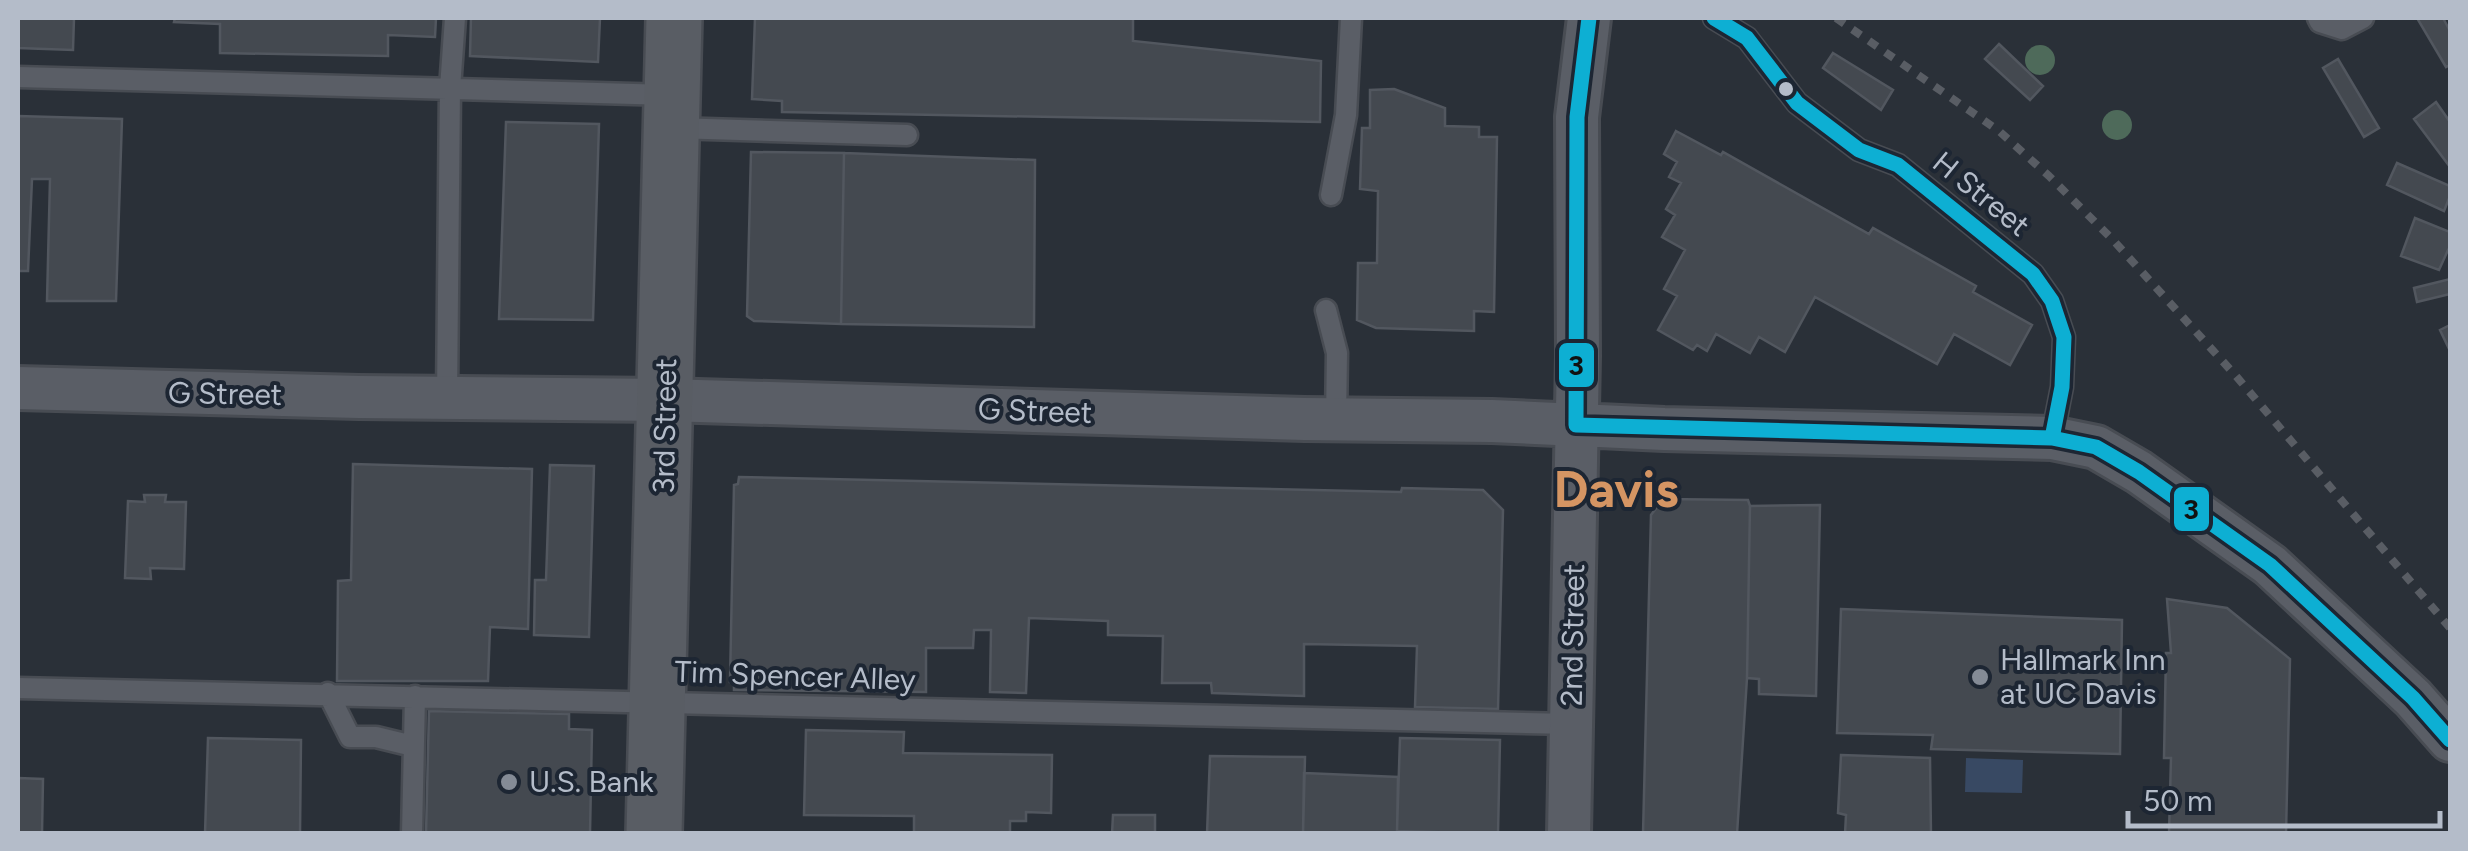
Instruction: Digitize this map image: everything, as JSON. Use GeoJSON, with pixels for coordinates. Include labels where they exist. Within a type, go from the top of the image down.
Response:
{"type":"FeatureCollection","features":[{"type":"Feature","properties":{"kind":"street","name":"3rd Street"},"geometry":{"type":"LineString","coordinates":[[654,834],[674,18]]}},
{"type":"Feature","properties":{"kind":"street","name":"2nd Street"},"geometry":{"type":"LineString","coordinates":[[1569,834],[1577,117],[1589,18]]}},
{"type":"Feature","properties":{"kind":"street","name":"G Street"},"geometry":{"type":"LineString","coordinates":[[18,388],[666,400],[2052,438],[2096,447],[2139,472],[2270,566],[2413,698],[2450,740]]}},
{"type":"Feature","properties":{"kind":"lane"},"geometry":{"type":"LineString","coordinates":[[447,398],[450,88],[455,18]]}},
{"type":"Feature","properties":{"kind":"lane"},"geometry":{"type":"LineString","coordinates":[[1331,195],[1346,115],[1351,18]]}},
{"type":"Feature","properties":{"kind":"lane","name":"H Street"},"geometry":{"type":"LineString","coordinates":[[1714,18],[1747,38],[1797,104],[1859,150],[1898,165],[2032,274],[2052,301],[2064,337],[2062,387],[2052,438]]}},
{"type":"Feature","properties":{"kind":"lane"},"geometry":{"type":"LineString","coordinates":[[2318,18],[2342,29],[2363,18]]}},
{"type":"Feature","properties":{"kind":"lane"},"geometry":{"type":"LineString","coordinates":[[18,76],[450,88],[907,135]]}},
{"type":"Feature","properties":{"kind":"lane"},"geometry":{"type":"LineString","coordinates":[[1320,419],[1337,353],[1326,310]]}},
{"type":"Feature","properties":{"kind":"lane","name":"Tim Spencer Alley"},"geometry":{"type":"LineString","coordinates":[[18,688],[1572,724]]}},
{"type":"Feature","properties":{"kind":"lane"},"geometry":{"type":"LineString","coordinates":[[328,693],[350,737],[376,737],[413,746]]}},
{"type":"Feature","properties":{"kind":"lane"},"geometry":{"type":"LineString","coordinates":[[412,834],[415,696]]}},
{"type":"Feature","properties":{"kind":"water"},"geometry":{"type":"Polygon","coordinates":[[[1966,758],[2023,760],[2022,793],[1965,792],[1966,758]]]}},
{"type":"Feature","properties":{"kind":"building"},"geometry":{"type":"Polygon","coordinates":[[[18,18],[74,18],[73,50],[18,48],[18,18]]]}},
{"type":"Feature","properties":{"kind":"building"},"geometry":{"type":"Polygon","coordinates":[[[175,18],[436,18],[435,37],[388,35],[388,56],[220,53],[220,24],[174,22],[175,18]]]}},
{"type":"Feature","properties":{"kind":"building"},"geometry":{"type":"Polygon","coordinates":[[[471,18],[600,18],[598,62],[470,56],[471,18]]]}},
{"type":"Feature","properties":{"kind":"building"},"geometry":{"type":"Polygon","coordinates":[[[755,18],[1133,18],[1133,41],[1321,61],[1320,122],[782,112],[782,101],[752,99],[755,18]]]}},
{"type":"Feature","properties":{"kind":"building"},"geometry":{"type":"Polygon","coordinates":[[[2417,18],[2443,18],[2450,31],[2450,65],[2446,67],[2417,18]]]}},
{"type":"Feature","properties":{"kind":"building"},"geometry":{"type":"Polygon","coordinates":[[[1999,44],[2043,86],[2030,100],[1985,59],[1999,44]]]}},
{"type":"Feature","properties":{"kind":"building"},"geometry":{"type":"Polygon","coordinates":[[[1833,53],[1893,90],[1881,110],[1823,68],[1833,53]]]}},
{"type":"Feature","properties":{"kind":"building"},"geometry":{"type":"Polygon","coordinates":[[[2338,59],[2379,128],[2364,137],[2323,68],[2338,59]]]}},
{"type":"Feature","properties":{"kind":"building"},"geometry":{"type":"Polygon","coordinates":[[[1394,89],[1445,108],[1445,126],[1479,127],[1479,137],[1497,137],[1494,312],[1474,311],[1474,331],[1376,328],[1357,320],[1358,263],[1377,263],[1378,191],[1360,189],[1362,128],[1370,128],[1370,90],[1394,89]]]}},
{"type":"Feature","properties":{"kind":"building"},"geometry":{"type":"Polygon","coordinates":[[[2436,102],[2450,122],[2450,167],[2414,119],[2436,102]]]}},
{"type":"Feature","properties":{"kind":"building"},"geometry":{"type":"Polygon","coordinates":[[[18,116],[122,119],[116,301],[47,301],[50,179],[32,179],[28,271],[18,271],[18,116]]]}},
{"type":"Feature","properties":{"kind":"building"},"geometry":{"type":"Polygon","coordinates":[[[506,122],[599,124],[593,320],[499,319],[506,122]]]}},
{"type":"Feature","properties":{"kind":"building"},"geometry":{"type":"Polygon","coordinates":[[[1676,131],[1721,155],[1723,152],[1869,234],[1873,228],[1976,286],[1973,292],[2032,325],[2010,365],[1954,334],[1937,364],[1815,297],[1785,352],[1759,337],[1750,353],[1716,334],[1707,351],[1697,345],[1693,350],[1658,330],[1677,296],[1664,289],[1685,250],[1662,237],[1675,215],[1666,209],[1681,183],[1669,177],[1677,162],[1664,154],[1676,131]]]}},
{"type":"Feature","properties":{"kind":"building"},"geometry":{"type":"Polygon","coordinates":[[[751,152],[844,153],[841,324],[754,321],[747,316],[751,152]]]}},
{"type":"Feature","properties":{"kind":"building"},"geometry":{"type":"Polygon","coordinates":[[[844,153],[1035,160],[1034,327],[841,324],[844,153]]]}},
{"type":"Feature","properties":{"kind":"building"},"geometry":{"type":"Polygon","coordinates":[[[2397,163],[2450,186],[2444,211],[2387,185],[2397,163]]]}},
{"type":"Feature","properties":{"kind":"building"},"geometry":{"type":"Polygon","coordinates":[[[2415,218],[2450,232],[2450,251],[2439,270],[2401,256],[2415,218]]]}},
{"type":"Feature","properties":{"kind":"building"},"geometry":{"type":"Polygon","coordinates":[[[2450,279],[2450,294],[2417,302],[2414,288],[2450,279]]]}},
{"type":"Feature","properties":{"kind":"building"},"geometry":{"type":"Polygon","coordinates":[[[2450,325],[2450,351],[2440,330],[2450,325]]]}},
{"type":"Feature","properties":{"kind":"building"},"geometry":{"type":"Polygon","coordinates":[[[353,464],[532,469],[528,629],[490,627],[488,681],[337,681],[338,581],[351,580],[353,464]]]}},
{"type":"Feature","properties":{"kind":"building"},"geometry":{"type":"Polygon","coordinates":[[[550,465],[594,466],[589,637],[534,635],[535,580],[546,580],[550,465]]]}},
{"type":"Feature","properties":{"kind":"building"},"geometry":{"type":"Polygon","coordinates":[[[739,477],[1401,492],[1402,488],[1483,490],[1503,510],[1498,709],[1415,707],[1417,646],[1304,644],[1304,696],[1212,693],[1211,683],[1162,683],[1163,636],[1108,635],[1108,621],[1029,618],[1026,693],[990,692],[991,630],[974,630],[973,648],[926,648],[926,692],[734,690],[734,682],[730,682],[734,485],[739,477]]]}},
{"type":"Feature","properties":{"kind":"building"},"geometry":{"type":"Polygon","coordinates":[[[144,495],[166,495],[165,502],[186,502],[184,569],[150,568],[151,579],[125,578],[128,501],[145,502],[144,495]]]}},
{"type":"Feature","properties":{"kind":"building"},"geometry":{"type":"Polygon","coordinates":[[[1663,499],[1748,500],[1750,506],[1747,678],[1737,834],[1643,834],[1651,515],[1663,499]]]}},
{"type":"Feature","properties":{"kind":"building"},"geometry":{"type":"Polygon","coordinates":[[[1820,505],[1816,696],[1759,694],[1759,679],[1747,678],[1750,506],[1820,505]]]}},
{"type":"Feature","properties":{"kind":"building","name":"Hallmark Inn at UC Davis"},"geometry":{"type":"Polygon","coordinates":[[[2167,599],[2227,608],[2290,659],[2286,834],[2169,834],[2171,758],[2164,758],[2166,653],[2171,653],[2167,599]]]}},
{"type":"Feature","properties":{"kind":"building","name":"Hallmark Inn at UC Davis"},"geometry":{"type":"Polygon","coordinates":[[[1841,609],[2122,620],[2120,754],[1931,749],[1933,735],[1837,733],[1841,609]]]}},
{"type":"Feature","properties":{"kind":"building","name":"U.S. Bank"},"geometry":{"type":"Polygon","coordinates":[[[429,711],[569,714],[569,729],[592,730],[590,834],[426,834],[429,711]]]}},
{"type":"Feature","properties":{"kind":"building"},"geometry":{"type":"Polygon","coordinates":[[[806,730],[904,732],[903,753],[1052,755],[1051,813],[1026,812],[1026,821],[1010,821],[1010,834],[914,834],[914,816],[804,815],[806,730]]]}},
{"type":"Feature","properties":{"kind":"building"},"geometry":{"type":"Polygon","coordinates":[[[208,738],[301,740],[300,834],[205,834],[208,738]]]}},
{"type":"Feature","properties":{"kind":"building"},"geometry":{"type":"Polygon","coordinates":[[[1400,738],[1500,740],[1498,834],[1397,831],[1400,738]]]}},
{"type":"Feature","properties":{"kind":"building","name":"Hallmark Inn at UC Davis"},"geometry":{"type":"Polygon","coordinates":[[[1841,755],[1930,758],[1931,834],[1845,834],[1846,815],[1838,813],[1841,755]]]}},
{"type":"Feature","properties":{"kind":"building"},"geometry":{"type":"Polygon","coordinates":[[[1210,756],[1305,757],[1303,834],[1207,834],[1210,756]]]}},
{"type":"Feature","properties":{"kind":"building"},"geometry":{"type":"Polygon","coordinates":[[[1304,773],[1398,777],[1397,834],[1303,834],[1304,773]]]}},
{"type":"Feature","properties":{"kind":"building"},"geometry":{"type":"Polygon","coordinates":[[[18,778],[43,779],[42,834],[18,834],[18,778]]]}},
{"type":"Feature","properties":{"kind":"building"},"geometry":{"type":"Polygon","coordinates":[[[1113,815],[1155,815],[1155,834],[1112,834],[1113,815]]]}},
{"type":"Feature","properties":{"kind":"railway"},"geometry":{"type":"LineString","coordinates":[[1836,18],[1999,131],[2049,176],[2113,240],[2236,376],[2450,628]]}},
{"type":"Feature","properties":{"kind":"transit line","name":"3"},"geometry":{"type":"LineString","coordinates":[[1589,18],[1577,117],[1576,425],[2052,438],[2096,447],[2139,472],[2270,565],[2413,698],[2450,740]]}},
{"type":"Feature","properties":{"kind":"transit line","name":"3"},"geometry":{"type":"LineString","coordinates":[[1714,18],[1747,38],[1797,103],[1859,150],[1898,165],[2033,274],[2052,301],[2064,337],[2062,387],[2052,438]]}},
{"type":"Feature","properties":{"kind":"place","name":"Hallmark Inn at UC Davis"},"geometry":{"type":"Point","coordinates":[1980,677]}},
{"type":"Feature","properties":{"kind":"place","name":"U.S. Bank"},"geometry":{"type":"Point","coordinates":[509,782]}},
{"type":"Feature","properties":{"kind":"district","name":"Davis"},"geometry":{"type":"Point","coordinates":[1616,489]}}]}
